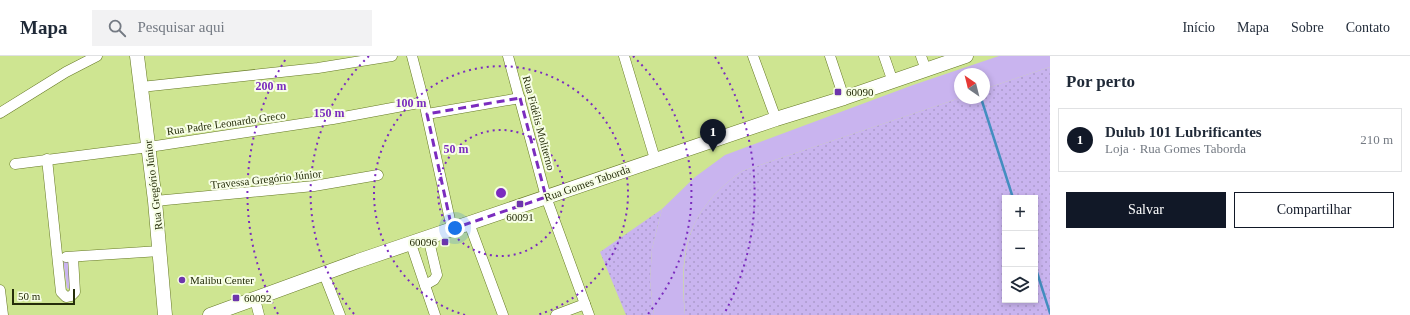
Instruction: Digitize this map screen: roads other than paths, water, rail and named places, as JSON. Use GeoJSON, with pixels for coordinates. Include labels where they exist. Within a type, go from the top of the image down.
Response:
{"type":"FeatureCollection","features":[{"type":"Feature","properties":{"kind":"main road","name":"Rua Gregório Júnior"},"geometry":{"type":"LineString","coordinates":[[137,56],[155,201],[165,315]]}},
{"type":"Feature","properties":{"kind":"main road","name":"Rua Gomes Taborda"},"geometry":{"type":"LineString","coordinates":[[210,315],[358,261],[411,244],[546,196],[776,119],[893,82],[966,56]]}},
{"type":"Feature","properties":{"kind":"street"},"geometry":{"type":"LineString","coordinates":[[0,113],[66,72],[96,56]]}},
{"type":"Feature","properties":{"kind":"street"},"geometry":{"type":"LineString","coordinates":[[141,87],[318,68],[392,56]]}},
{"type":"Feature","properties":{"kind":"street"},"geometry":{"type":"LineString","coordinates":[[412,56],[427,114],[452,229]]}},
{"type":"Feature","properties":{"kind":"street","name":"Rua Fidélis Moliterno"},"geometry":{"type":"LineString","coordinates":[[508,56],[546,196],[589,315]]}},
{"type":"Feature","properties":{"kind":"street"},"geometry":{"type":"LineString","coordinates":[[624,56],[655,159]]}},
{"type":"Feature","properties":{"kind":"street"},"geometry":{"type":"LineString","coordinates":[[753,56],[776,119]]}},
{"type":"Feature","properties":{"kind":"street"},"geometry":{"type":"LineString","coordinates":[[830,56],[844,98]]}},
{"type":"Feature","properties":{"kind":"street"},"geometry":{"type":"LineString","coordinates":[[884,56],[893,82]]}},
{"type":"Feature","properties":{"kind":"street"},"geometry":{"type":"LineString","coordinates":[[921,56],[926,70]]}},
{"type":"Feature","properties":{"kind":"street"},"geometry":{"type":"LineString","coordinates":[[427,114],[520,98]]}},
{"type":"Feature","properties":{"kind":"street","name":"Rua Padre Leonardo Greco"},"geometry":{"type":"LineString","coordinates":[[15,164],[149,147],[333,119],[424,102]]}},
{"type":"Feature","properties":{"kind":"street"},"geometry":{"type":"LineString","coordinates":[[48,159],[59,258],[61,292],[66,297],[71,296],[75,292],[73,257]]}},
{"type":"Feature","properties":{"kind":"street","name":"Travessa Gregório Júnior"},"geometry":{"type":"LineString","coordinates":[[155,201],[314,186],[378,175]]}},
{"type":"Feature","properties":{"kind":"street"},"geometry":{"type":"LineString","coordinates":[[469,223],[503,315]]}},
{"type":"Feature","properties":{"kind":"street"},"geometry":{"type":"LineString","coordinates":[[425,285],[434,280],[437,275],[428,237]]}},
{"type":"Feature","properties":{"kind":"street"},"geometry":{"type":"LineString","coordinates":[[411,244],[434,315]]}},
{"type":"Feature","properties":{"kind":"street"},"geometry":{"type":"LineString","coordinates":[[59,258],[160,251]]}},
{"type":"Feature","properties":{"kind":"street"},"geometry":{"type":"LineString","coordinates":[[324,274],[340,315]]}},
{"type":"Feature","properties":{"kind":"street"},"geometry":{"type":"LineString","coordinates":[[0,290],[3,315]]}},
{"type":"Feature","properties":{"kind":"street"},"geometry":{"type":"LineString","coordinates":[[255,299],[259,315]]}},
{"type":"Feature","properties":{"kind":"street"},"geometry":{"type":"LineString","coordinates":[[556,315],[585,304]]}},
{"type":"Feature","properties":{"kind":"waterway"},"geometry":{"type":"LineString","coordinates":[[983,104],[1012,195]]}},
{"type":"Feature","properties":{"kind":"waterway"},"geometry":{"type":"LineString","coordinates":[[1035,267],[1050,313]]}},
{"type":"Feature","properties":{"kind":"place","name":"60090"},"geometry":{"type":"Point","coordinates":[838,92]}},
{"type":"Feature","properties":{"kind":"place","name":"Dulub 101 Lubrificantes"},"geometry":{"type":"Point","coordinates":[713,152]}},
{"type":"Feature","properties":{"kind":"place","name":"60091"},"geometry":{"type":"Point","coordinates":[520,204]}},
{"type":"Feature","properties":{"kind":"place","name":"60096"},"geometry":{"type":"Point","coordinates":[445,242]}},
{"type":"Feature","properties":{"kind":"place","name":"Malibu Center"},"geometry":{"type":"Point","coordinates":[182,280]}},
{"type":"Feature","properties":{"kind":"place","name":"60092"},"geometry":{"type":"Point","coordinates":[236,298]}}]}
